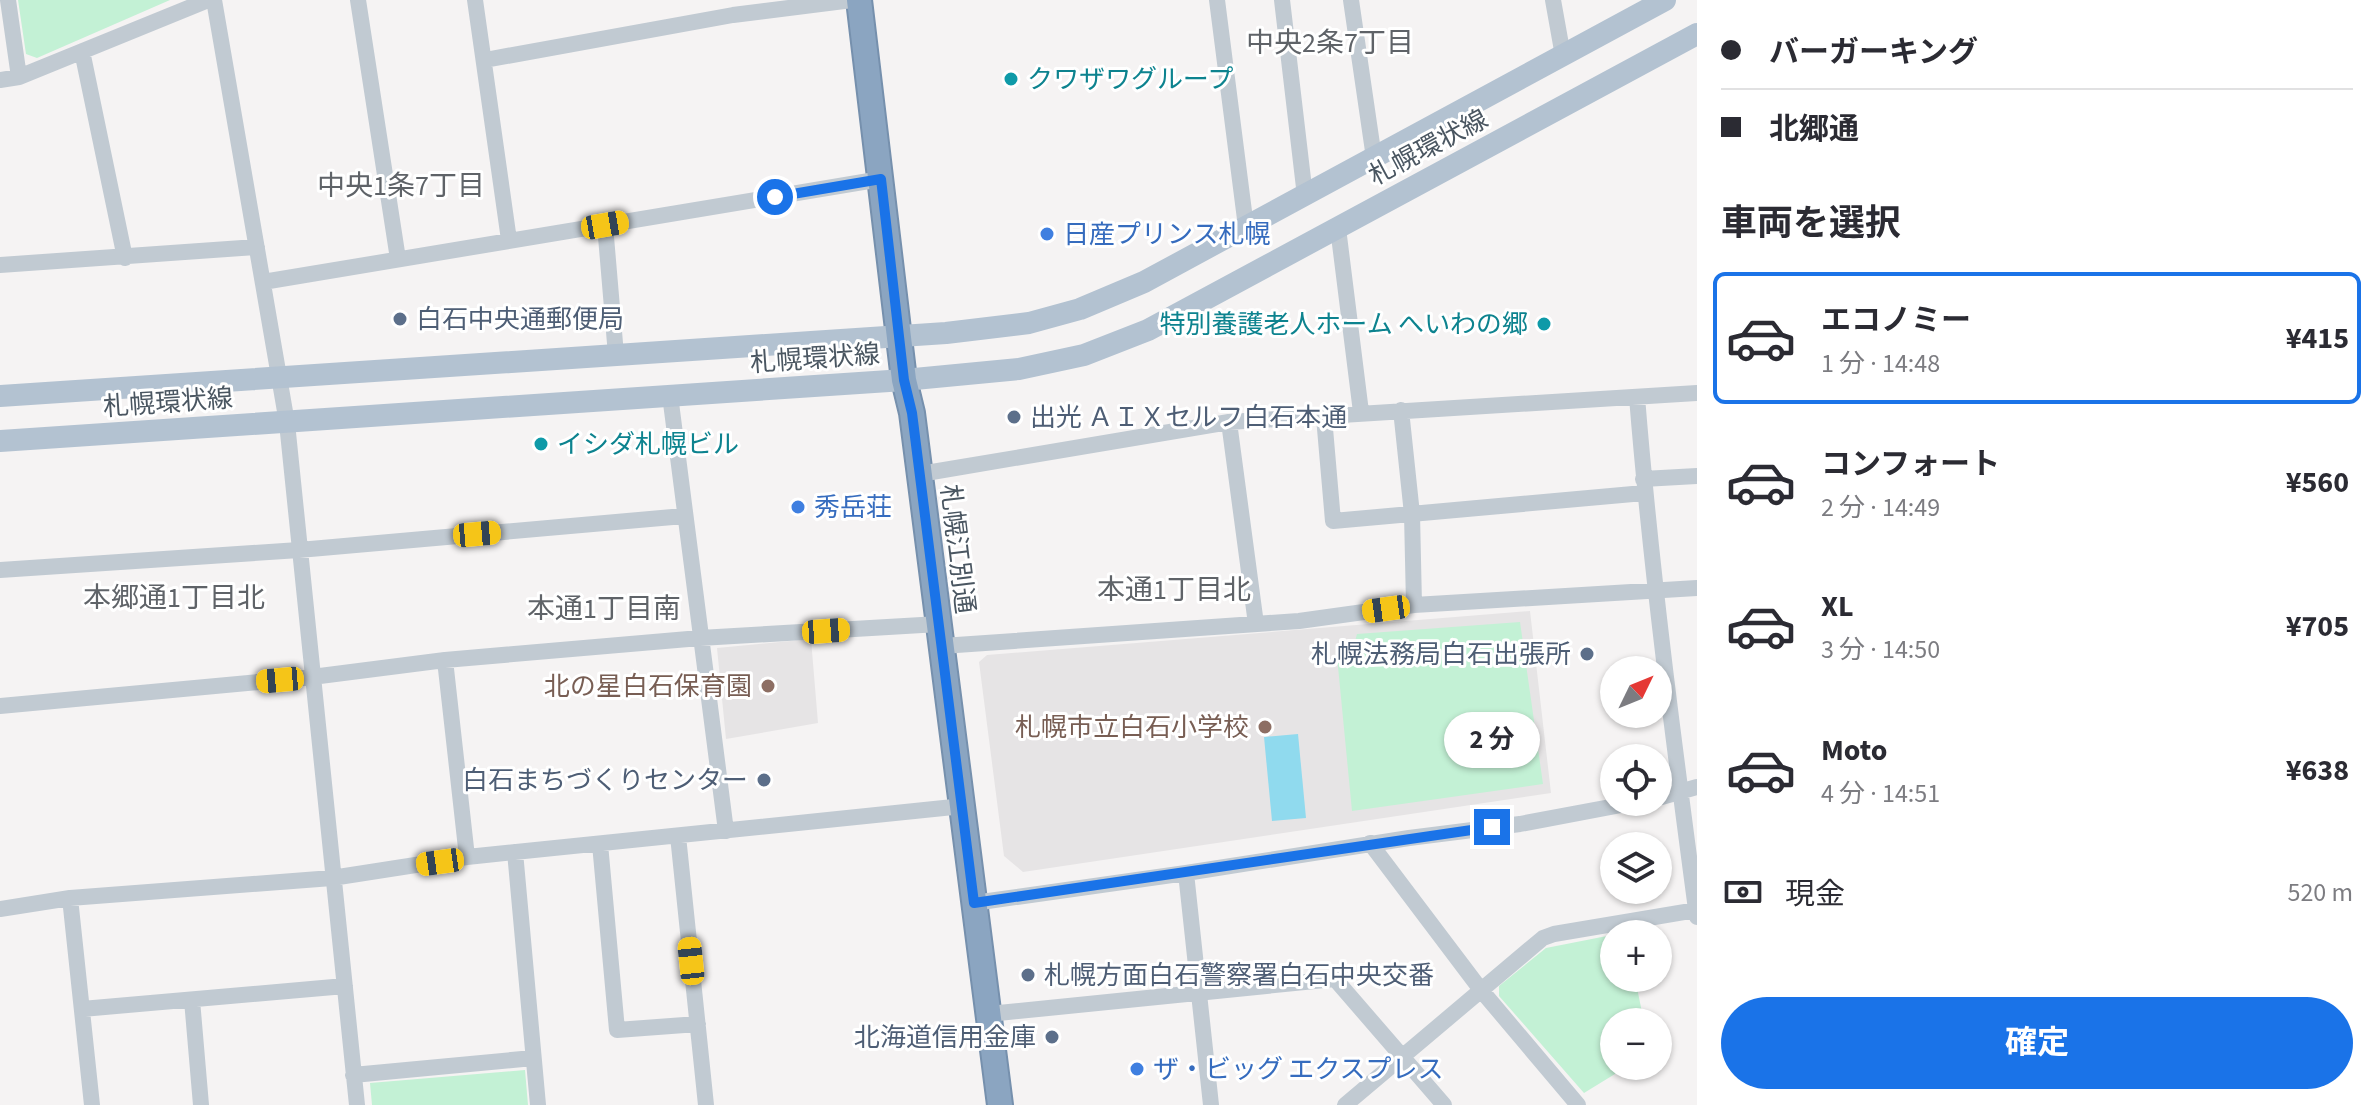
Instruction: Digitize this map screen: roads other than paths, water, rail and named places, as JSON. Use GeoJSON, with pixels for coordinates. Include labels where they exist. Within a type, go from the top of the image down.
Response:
{"type":"FeatureCollection","features":[{"type":"Feature","properties":{"kind":"highway","name":"札幌江別通"},"geometry":{"type":"LineString","coordinates":[[859,0],[904,380],[912,413],[1000,1105]]}},
{"type":"Feature","properties":{"kind":"main road","name":"札幌環状線"},"geometry":{"type":"LineString","coordinates":[[0,396],[946,333],[1029,323],[1080,309],[1144,282],[1665,0]]}},
{"type":"Feature","properties":{"kind":"main road","name":"札幌環状線"},"geometry":{"type":"LineString","coordinates":[[0,441],[904,380],[1019,369],[1084,355],[1148,330],[1697,34]]}},
{"type":"Feature","properties":{"kind":"street"},"geometry":{"type":"LineString","coordinates":[[8,0],[19,77]]}},
{"type":"Feature","properties":{"kind":"street"},"geometry":{"type":"LineString","coordinates":[[0,80],[19,77],[211,0],[287,423],[357,1105]]}},
{"type":"Feature","properties":{"kind":"street"},"geometry":{"type":"LineString","coordinates":[[358,0],[398,259]]}},
{"type":"Feature","properties":{"kind":"street"},"geometry":{"type":"LineString","coordinates":[[475,0],[509,240]]}},
{"type":"Feature","properties":{"kind":"street"},"geometry":{"type":"LineString","coordinates":[[485,60],[733,15],[852,0]]}},
{"type":"Feature","properties":{"kind":"street"},"geometry":{"type":"LineString","coordinates":[[1217,0],[1246,227]]}},
{"type":"Feature","properties":{"kind":"street"},"geometry":{"type":"LineString","coordinates":[[1282,0],[1305,196]]}},
{"type":"Feature","properties":{"kind":"street"},"geometry":{"type":"LineString","coordinates":[[1351,0],[1374,158]]}},
{"type":"Feature","properties":{"kind":"street"},"geometry":{"type":"LineString","coordinates":[[1553,0],[1563,56]]}},
{"type":"Feature","properties":{"kind":"street"},"geometry":{"type":"LineString","coordinates":[[82,51],[125,258]]}},
{"type":"Feature","properties":{"kind":"street"},"geometry":{"type":"LineString","coordinates":[[263,282],[881,179]]}},
{"type":"Feature","properties":{"kind":"street"},"geometry":{"type":"LineString","coordinates":[[605,225],[616,355]]}},
{"type":"Feature","properties":{"kind":"street"},"geometry":{"type":"LineString","coordinates":[[1338,228],[1361,412]]}},
{"type":"Feature","properties":{"kind":"street"},"geometry":{"type":"LineString","coordinates":[[0,265],[257,247]]}},
{"type":"Feature","properties":{"kind":"street"},"geometry":{"type":"LineString","coordinates":[[920,474],[1229,422],[1697,393]]}},
{"type":"Feature","properties":{"kind":"street"},"geometry":{"type":"LineString","coordinates":[[670,395],[726,831]]}},
{"type":"Feature","properties":{"kind":"street"},"geometry":{"type":"LineString","coordinates":[[1637,397],[1656,591],[1697,917]]}},
{"type":"Feature","properties":{"kind":"street"},"geometry":{"type":"LineString","coordinates":[[1401,410],[1412,514],[1414,605]]}},
{"type":"Feature","properties":{"kind":"street"},"geometry":{"type":"LineString","coordinates":[[1324,417],[1333,521],[1644,486],[1697,476]]}},
{"type":"Feature","properties":{"kind":"street"},"geometry":{"type":"LineString","coordinates":[[1229,422],[1256,624]]}},
{"type":"Feature","properties":{"kind":"street"},"geometry":{"type":"LineString","coordinates":[[0,570],[299,550],[684,516]]}},
{"type":"Feature","properties":{"kind":"street"},"geometry":{"type":"LineString","coordinates":[[0,706],[312,677],[445,660],[700,638],[941,635],[1256,624],[1414,605],[1697,588]]}},
{"type":"Feature","properties":{"kind":"street"},"geometry":{"type":"LineString","coordinates":[[445,660],[467,857]]}},
{"type":"Feature","properties":{"kind":"street"},"geometry":{"type":"LineString","coordinates":[[1672,795],[1697,787]]}},
{"type":"Feature","properties":{"kind":"street"},"geometry":{"type":"LineString","coordinates":[[0,909],[70,898],[332,878],[467,857],[963,806]]}},
{"type":"Feature","properties":{"kind":"street"},"geometry":{"type":"LineString","coordinates":[[974,903],[1370,843],[1520,824],[1600,809]]}},
{"type":"Feature","properties":{"kind":"street"},"geometry":{"type":"LineString","coordinates":[[678,836],[706,1105]]}},
{"type":"Feature","properties":{"kind":"street"},"geometry":{"type":"LineString","coordinates":[[1370,843],[1481,990],[1578,1105]]}},
{"type":"Feature","properties":{"kind":"street"},"geometry":{"type":"LineString","coordinates":[[600,844],[617,1030],[698,1024]]}},
{"type":"Feature","properties":{"kind":"street"},"geometry":{"type":"LineString","coordinates":[[515,852],[538,1105]]}},
{"type":"Feature","properties":{"kind":"street"},"geometry":{"type":"LineString","coordinates":[[1186,873],[1211,1105]]}},
{"type":"Feature","properties":{"kind":"street"},"geometry":{"type":"LineString","coordinates":[[70,898],[92,1105]]}},
{"type":"Feature","properties":{"kind":"street"},"geometry":{"type":"LineString","coordinates":[[1345,1105],[1543,938],[1697,910]]}},
{"type":"Feature","properties":{"kind":"street"},"geometry":{"type":"LineString","coordinates":[[989,1014],[1335,979],[1444,1105]]}},
{"type":"Feature","properties":{"kind":"street"},"geometry":{"type":"LineString","coordinates":[[82,1009],[345,986]]}},
{"type":"Feature","properties":{"kind":"street"},"geometry":{"type":"LineString","coordinates":[[192,1000],[201,1105]]}},
{"type":"Feature","properties":{"kind":"street"},"geometry":{"type":"LineString","coordinates":[[353,1075],[533,1058]]}},
{"type":"Feature","properties":{"kind":"water"},"geometry":{"type":"Polygon","coordinates":[[[1298,734],[1306,818],[1272,821],[1264,737],[1298,734]]]}},
{"type":"Feature","properties":{"kind":"place","name":"クワザワグループ"},"geometry":{"type":"Point","coordinates":[1011,79]}},
{"type":"Feature","properties":{"kind":"place","name":"日産プリンス札幌"},"geometry":{"type":"Point","coordinates":[1047,234]}},
{"type":"Feature","properties":{"kind":"place","name":"白石中央通郵便局"},"geometry":{"type":"Point","coordinates":[400,319]}},
{"type":"Feature","properties":{"kind":"place","name":"特別養護老人ホーム へいわの郷"},"geometry":{"type":"Point","coordinates":[1544,324]}},
{"type":"Feature","properties":{"kind":"place","name":"出光 ＡＩＸセルフ白石本通"},"geometry":{"type":"Point","coordinates":[1014,417]}},
{"type":"Feature","properties":{"kind":"place","name":"イシダ札幌ビル"},"geometry":{"type":"Point","coordinates":[541,444]}},
{"type":"Feature","properties":{"kind":"place","name":"秀岳荘"},"geometry":{"type":"Point","coordinates":[798,507]}},
{"type":"Feature","properties":{"kind":"place","name":"札幌法務局白石出張所"},"geometry":{"type":"Point","coordinates":[1587,654]}},
{"type":"Feature","properties":{"kind":"place","name":"北の星白石保育園"},"geometry":{"type":"Point","coordinates":[768,686]}},
{"type":"Feature","properties":{"kind":"place","name":"札幌市立白石小学校"},"geometry":{"type":"Point","coordinates":[1265,727]}},
{"type":"Feature","properties":{"kind":"place","name":"白石まちづくりセンター"},"geometry":{"type":"Point","coordinates":[764,780]}},
{"type":"Feature","properties":{"kind":"place","name":"札幌方面白石警察署白石中央交番"},"geometry":{"type":"Point","coordinates":[1028,975]}},
{"type":"Feature","properties":{"kind":"place","name":"北海道信用金庫"},"geometry":{"type":"Point","coordinates":[1052,1037]}},
{"type":"Feature","properties":{"kind":"place","name":"ザ・ビッグ エクスプレス"},"geometry":{"type":"Point","coordinates":[1137,1069]}},
{"type":"Feature","properties":{"kind":"district","name":"中央2条7丁目"},"geometry":{"type":"Point","coordinates":[1330,42]}},
{"type":"Feature","properties":{"kind":"district","name":"中央1条7丁目"},"geometry":{"type":"Point","coordinates":[401,185]}},
{"type":"Feature","properties":{"kind":"district","name":"本通1丁目北"},"geometry":{"type":"Point","coordinates":[1174,589]}},
{"type":"Feature","properties":{"kind":"district","name":"本郷通1丁目北"},"geometry":{"type":"Point","coordinates":[174,597]}},
{"type":"Feature","properties":{"kind":"district","name":"本通1丁目南"},"geometry":{"type":"Point","coordinates":[604,608]}}]}
